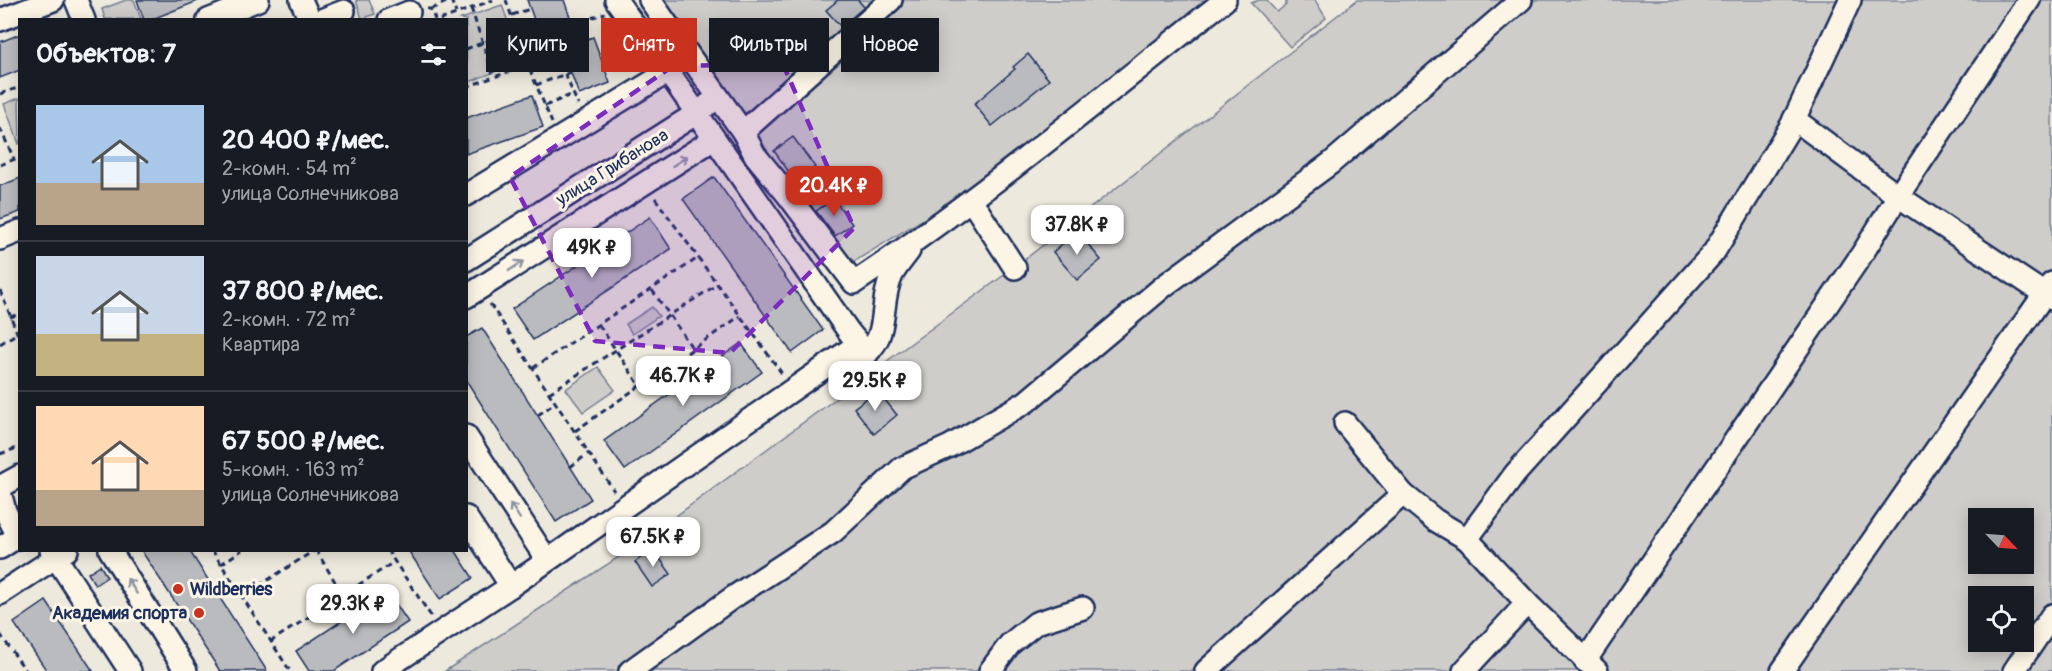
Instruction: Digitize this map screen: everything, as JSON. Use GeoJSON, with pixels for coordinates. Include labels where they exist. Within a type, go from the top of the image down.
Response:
{"type":"FeatureCollection","features":[{"type":"Feature","properties":{"kind":"street"},"geometry":{"type":"LineString","coordinates":[[0,20],[53,0]]}},
{"type":"Feature","properties":{"kind":"street"},"geometry":{"type":"LineString","coordinates":[[76,0],[83,18]]}},
{"type":"Feature","properties":{"kind":"street"},"geometry":{"type":"LineString","coordinates":[[213,18],[258,0]]}},
{"type":"Feature","properties":{"kind":"street"},"geometry":{"type":"LineString","coordinates":[[301,0],[309,18]]}},
{"type":"Feature","properties":{"kind":"street"},"geometry":{"type":"LineString","coordinates":[[650,0],[743,132],[755,154],[854,283],[915,242],[971,200],[1225,0]]}},
{"type":"Feature","properties":{"kind":"street"},"geometry":{"type":"LineString","coordinates":[[743,132],[891,0]]}},
{"type":"Feature","properties":{"kind":"street"},"geometry":{"type":"LineString","coordinates":[[630,671],[732,598],[833,532],[902,468],[950,446],[1026,402],[1164,286],[1331,163],[1521,0]]}},
{"type":"Feature","properties":{"kind":"street"},"geometry":{"type":"LineString","coordinates":[[1467,539],[1515,474],[1714,252],[1794,119],[1850,0]]}},
{"type":"Feature","properties":{"kind":"street"},"geometry":{"type":"LineString","coordinates":[[1345,423],[1403,494],[1435,520],[1467,539],[1591,666],[2029,0]]}},
{"type":"Feature","properties":{"kind":"street"},"geometry":{"type":"LineString","coordinates":[[614,5],[624,18]]}},
{"type":"Feature","properties":{"kind":"street"},"geometry":{"type":"LineString","coordinates":[[326,18],[344,10]]}},
{"type":"Feature","properties":{"kind":"street"},"geometry":{"type":"LineString","coordinates":[[468,194],[668,72],[863,349]]}},
{"type":"Feature","properties":{"kind":"street","name":"улица Грибанова"},"geometry":{"type":"LineString","coordinates":[[468,259],[697,113],[718,97]]}},
{"type":"Feature","properties":{"kind":"street"},"geometry":{"type":"LineString","coordinates":[[1782,671],[2050,292],[1898,196],[1794,119]]}},
{"type":"Feature","properties":{"kind":"street","name":"улица Грибанова"},"geometry":{"type":"LineString","coordinates":[[468,296],[714,139]]}},
{"type":"Feature","properties":{"kind":"street"},"geometry":{"type":"LineString","coordinates":[[971,200],[1016,268]]}},
{"type":"Feature","properties":{"kind":"street"},"geometry":{"type":"LineString","coordinates":[[0,238],[18,232]]}},
{"type":"Feature","properties":{"kind":"street"},"geometry":{"type":"LineString","coordinates":[[382,671],[511,586],[819,372],[863,349],[872,350],[883,327],[885,298],[892,275],[915,242]]}},
{"type":"Feature","properties":{"kind":"street"},"geometry":{"type":"LineString","coordinates":[[468,439],[547,560]]}},
{"type":"Feature","properties":{"kind":"street"},"geometry":{"type":"LineString","coordinates":[[0,487],[18,477]]}},
{"type":"Feature","properties":{"kind":"street"},"geometry":{"type":"LineString","coordinates":[[0,492],[5,511],[18,534]]}},
{"type":"Feature","properties":{"kind":"street"},"geometry":{"type":"LineString","coordinates":[[1206,671],[1403,494]]}},
{"type":"Feature","properties":{"kind":"street"},"geometry":{"type":"LineString","coordinates":[[468,520],[511,586]]}},
{"type":"Feature","properties":{"kind":"street"},"geometry":{"type":"LineString","coordinates":[[0,548],[18,537]]}},
{"type":"Feature","properties":{"kind":"street"},"geometry":{"type":"LineString","coordinates":[[111,552],[186,671]]}},
{"type":"Feature","properties":{"kind":"street"},"geometry":{"type":"LineString","coordinates":[[0,594],[58,553],[130,671]]}},
{"type":"Feature","properties":{"kind":"street"},"geometry":{"type":"LineString","coordinates":[[1464,671],[1527,603]]}},
{"type":"Feature","properties":{"kind":"street"},"geometry":{"type":"LineString","coordinates":[[990,671],[1010,644],[1036,622],[1083,608]]}},
{"type":"Feature","properties":{"kind":"street"},"geometry":{"type":"LineString","coordinates":[[2014,671],[2052,615]]}},
{"type":"Feature","properties":{"kind":"path"},"geometry":{"type":"LineString","coordinates":[[431,9],[451,0],[456,14]]}},
{"type":"Feature","properties":{"kind":"path"},"geometry":{"type":"LineString","coordinates":[[445,18],[493,0]]}},
{"type":"Feature","properties":{"kind":"path"},"geometry":{"type":"LineString","coordinates":[[506,0],[513,18]]}},
{"type":"Feature","properties":{"kind":"path"},"geometry":{"type":"LineString","coordinates":[[587,18],[614,5]]}},
{"type":"Feature","properties":{"kind":"path"},"geometry":{"type":"LineString","coordinates":[[471,8],[494,77]]}},
{"type":"Feature","properties":{"kind":"path"},"geometry":{"type":"LineString","coordinates":[[512,15],[530,9]]}},
{"type":"Feature","properties":{"kind":"path"},"geometry":{"type":"LineString","coordinates":[[468,48],[486,42]]}},
{"type":"Feature","properties":{"kind":"path"},"geometry":{"type":"LineString","coordinates":[[468,86],[508,72]]}},
{"type":"Feature","properties":{"kind":"path"},"geometry":{"type":"LineString","coordinates":[[531,72],[552,124]]}},
{"type":"Feature","properties":{"kind":"path"},"geometry":{"type":"LineString","coordinates":[[536,85],[571,72]]}},
{"type":"Feature","properties":{"kind":"path"},"geometry":{"type":"LineString","coordinates":[[565,74],[579,108]]}},
{"type":"Feature","properties":{"kind":"path"},"geometry":{"type":"LineString","coordinates":[[0,94],[18,88]]}},
{"type":"Feature","properties":{"kind":"path"},"geometry":{"type":"LineString","coordinates":[[545,106],[573,94]]}},
{"type":"Feature","properties":{"kind":"path"},"geometry":{"type":"LineString","coordinates":[[0,128],[14,159]]}},
{"type":"Feature","properties":{"kind":"path"},"geometry":{"type":"LineString","coordinates":[[0,165],[18,158]]}},
{"type":"Feature","properties":{"kind":"path"},"geometry":{"type":"LineString","coordinates":[[653,196],[784,376]]}},
{"type":"Feature","properties":{"kind":"path"},"geometry":{"type":"LineString","coordinates":[[533,368],[698,258]]}},
{"type":"Feature","properties":{"kind":"path"},"geometry":{"type":"LineString","coordinates":[[549,393],[718,284]]}},
{"type":"Feature","properties":{"kind":"path"},"geometry":{"type":"LineString","coordinates":[[0,290],[17,334],[0,344]]}},
{"type":"Feature","properties":{"kind":"path"},"geometry":{"type":"LineString","coordinates":[[651,290],[693,349]]}},
{"type":"Feature","properties":{"kind":"path"},"geometry":{"type":"LineString","coordinates":[[489,302],[615,492]]}},
{"type":"Feature","properties":{"kind":"path"},"geometry":{"type":"LineString","coordinates":[[10,317],[18,315]]}},
{"type":"Feature","properties":{"kind":"path"},"geometry":{"type":"LineString","coordinates":[[574,431],[740,315]]}},
{"type":"Feature","properties":{"kind":"path"},"geometry":{"type":"LineString","coordinates":[[598,325],[640,386]]}},
{"type":"Feature","properties":{"kind":"path"},"geometry":{"type":"LineString","coordinates":[[538,415],[555,403]]}},
{"type":"Feature","properties":{"kind":"path"},"geometry":{"type":"LineString","coordinates":[[0,454],[18,448]]}},
{"type":"Feature","properties":{"kind":"path"},"geometry":{"type":"LineString","coordinates":[[570,467],[589,453]]}},
{"type":"Feature","properties":{"kind":"path"},"geometry":{"type":"LineString","coordinates":[[213,552],[290,671]]}},
{"type":"Feature","properties":{"kind":"path"},"geometry":{"type":"LineString","coordinates":[[221,564],[239,552]]}},
{"type":"Feature","properties":{"kind":"path"},"geometry":{"type":"LineString","coordinates":[[242,597],[312,552]]}},
{"type":"Feature","properties":{"kind":"path"},"geometry":{"type":"LineString","coordinates":[[316,552],[343,595]]}},
{"type":"Feature","properties":{"kind":"path"},"geometry":{"type":"LineString","coordinates":[[388,552],[432,617]]}},
{"type":"Feature","properties":{"kind":"path"},"geometry":{"type":"LineString","coordinates":[[270,642],[394,562]]}},
{"type":"Feature","properties":{"kind":"path"},"geometry":{"type":"LineString","coordinates":[[0,634],[26,671]]}},
{"type":"Feature","properties":{"kind":"highlighted area"},"geometry":{"type":"Polygon","coordinates":[[[783,64],[854,228],[730,353],[595,341],[510,177],[673,66],[783,64]]]}},
{"type":"Feature","properties":{"kind":"shaded area"},"geometry":{"type":"Polygon","coordinates":[[[126,0],[134,0],[141,18],[105,18],[102,9],[126,0]]]}},
{"type":"Feature","properties":{"kind":"shaded area"},"geometry":{"type":"Polygon","coordinates":[[[356,0],[369,0],[375,14],[362,18],[356,0]]]}},
{"type":"Feature","properties":{"kind":"shaded area"},"geometry":{"type":"Polygon","coordinates":[[[659,0],[1218,0],[1000,172],[847,266],[760,151],[697,57],[697,18],[671,18],[659,0]]]}},
{"type":"Feature","properties":{"kind":"shaded area"},"geometry":{"type":"Polygon","coordinates":[[[1266,0],[1277,12],[1286,5],[1286,0],[1315,0],[1326,18],[1290,47],[1251,3],[1266,0]]]}},
{"type":"Feature","properties":{"kind":"shaded area"},"geometry":{"type":"Polygon","coordinates":[[[1357,0],[2052,0],[2052,671],[445,671],[631,549],[1015,267],[1357,0]]]}},
{"type":"Feature","properties":{"kind":"shaded area"},"geometry":{"type":"Polygon","coordinates":[[[502,5],[507,18],[486,18],[486,72],[494,72],[468,83],[468,18],[464,18],[502,5]]]}},
{"type":"Feature","properties":{"kind":"shaded area"},"geometry":{"type":"Polygon","coordinates":[[[18,98],[18,141],[4,104],[18,98]]]}},
{"type":"Feature","properties":{"kind":"shaded area"},"geometry":{"type":"Polygon","coordinates":[[[652,307],[659,316],[632,334],[626,324],[652,307]]]}},
{"type":"Feature","properties":{"kind":"shaded area"},"geometry":{"type":"Polygon","coordinates":[[[598,367],[615,390],[583,412],[566,389],[598,367]]]}},
{"type":"Feature","properties":{"kind":"building"},"geometry":{"type":"Polygon","coordinates":[[[137,0],[198,0],[155,18],[143,18],[137,0]]]}},
{"type":"Feature","properties":{"kind":"building"},"geometry":{"type":"Polygon","coordinates":[[[527,0],[564,0],[570,18],[533,18],[527,0]]]}},
{"type":"Feature","properties":{"kind":"building"},"geometry":{"type":"Polygon","coordinates":[[[838,0],[858,0],[864,7],[851,18],[841,18],[841,27],[826,10],[838,0]]]}},
{"type":"Feature","properties":{"kind":"building"},"geometry":{"type":"Polygon","coordinates":[[[18,35],[18,71],[0,78],[0,42],[18,35]]]}},
{"type":"Feature","properties":{"kind":"building"},"geometry":{"type":"Polygon","coordinates":[[[593,37],[601,59],[601,72],[606,72],[610,83],[579,95],[571,72],[589,72],[589,38],[593,37]]]}},
{"type":"Feature","properties":{"kind":"building"},"geometry":{"type":"Polygon","coordinates":[[[1028,54],[1049,80],[992,126],[974,104],[1015,69],[1013,67],[1028,54]]]}},
{"type":"Feature","properties":{"kind":"building"},"geometry":{"type":"Polygon","coordinates":[[[532,95],[543,127],[468,153],[468,117],[532,95]]]}},
{"type":"Feature","properties":{"kind":"building"},"geometry":{"type":"Polygon","coordinates":[[[793,137],[815,167],[796,182],[774,151],[793,137]]]}},
{"type":"Feature","properties":{"kind":"building"},"geometry":{"type":"Polygon","coordinates":[[[714,177],[823,330],[792,353],[683,199],[714,177]]]}},
{"type":"Feature","properties":{"kind":"building"},"geometry":{"type":"Polygon","coordinates":[[[18,179],[18,213],[0,219],[0,186],[18,179]]]}},
{"type":"Feature","properties":{"kind":"building"},"geometry":{"type":"Polygon","coordinates":[[[834,199],[852,224],[835,236],[816,211],[834,199]]]}},
{"type":"Feature","properties":{"kind":"building"},"geometry":{"type":"Polygon","coordinates":[[[650,217],[671,249],[533,340],[512,309],[650,217]]]}},
{"type":"Feature","properties":{"kind":"building"},"geometry":{"type":"Polygon","coordinates":[[[1077,231],[1101,260],[1077,280],[1053,252],[1077,231]]]}},
{"type":"Feature","properties":{"kind":"building"},"geometry":{"type":"Polygon","coordinates":[[[482,328],[591,499],[556,522],[468,383],[468,336],[482,328]]]}},
{"type":"Feature","properties":{"kind":"building"},"geometry":{"type":"Polygon","coordinates":[[[741,343],[762,372],[625,470],[604,441],[741,343]]]}},
{"type":"Feature","properties":{"kind":"building"},"geometry":{"type":"Polygon","coordinates":[[[877,390],[897,415],[874,434],[854,408],[877,390]]]}},
{"type":"Feature","properties":{"kind":"building"},"geometry":{"type":"Polygon","coordinates":[[[653,549],[671,574],[652,587],[635,562],[653,549]]]}},
{"type":"Feature","properties":{"kind":"building"},"geometry":{"type":"Polygon","coordinates":[[[142,552],[190,552],[267,671],[220,671],[142,552]]]}},
{"type":"Feature","properties":{"kind":"building"},"geometry":{"type":"Polygon","coordinates":[[[409,552],[456,552],[473,578],[440,599],[409,552]]]}},
{"type":"Feature","properties":{"kind":"building"},"geometry":{"type":"Polygon","coordinates":[[[100,565],[107,577],[95,585],[88,573],[100,565]]]}},
{"type":"Feature","properties":{"kind":"building"},"geometry":{"type":"Polygon","coordinates":[[[387,591],[408,622],[334,671],[309,671],[296,651],[387,591]]]}},
{"type":"Feature","properties":{"kind":"building"},"geometry":{"type":"Polygon","coordinates":[[[46,601],[93,671],[47,671],[14,623],[46,601]]]}},
{"type":"Feature","properties":{"kind":"place","name":"Wildberries"},"geometry":{"type":"Point","coordinates":[178,589]}},
{"type":"Feature","properties":{"kind":"place","name":"Академия спорта"},"geometry":{"type":"Point","coordinates":[199,613]}}]}
